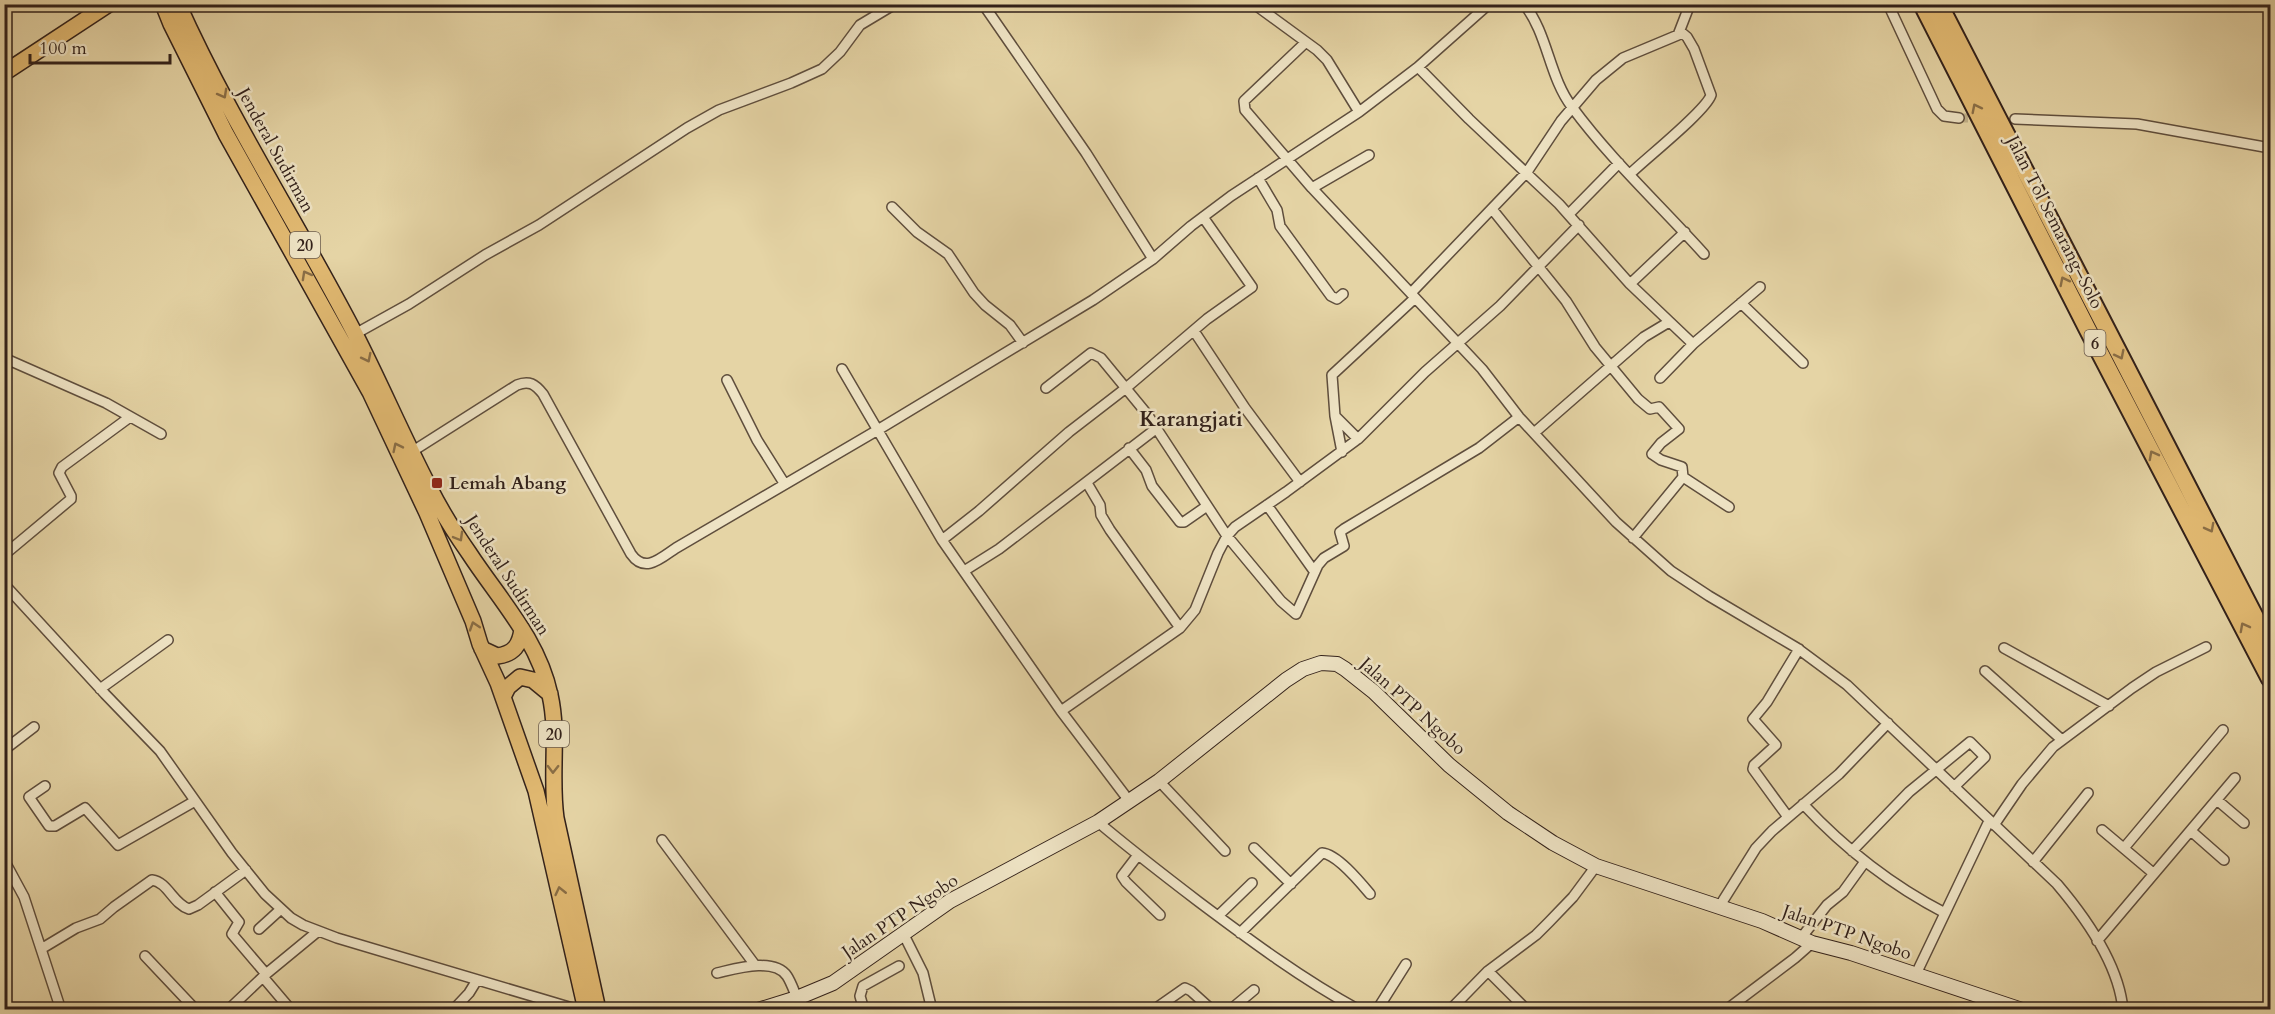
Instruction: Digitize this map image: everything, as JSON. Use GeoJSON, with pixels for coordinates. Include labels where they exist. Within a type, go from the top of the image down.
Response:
{"type":"FeatureCollection","features":[{"type":"Feature","properties":{"kind":"highway","name":"Jalan Tol Semarang–Solo"},"geometry":{"type":"LineString","coordinates":[[1922,4],[2088,330],[2271,680]]}},
{"type":"Feature","properties":{"kind":"highway","name":"Jalan Tol Semarang–Solo"},"geometry":{"type":"LineString","coordinates":[[1940,4],[2271,646]]}},
{"type":"Feature","properties":{"kind":"main road"},"geometry":{"type":"LineString","coordinates":[[7,66],[109,4]]}},
{"type":"Feature","properties":{"kind":"main road","name":"Jenderal Sudirman"},"geometry":{"type":"LineString","coordinates":[[166,5],[212,75],[355,334],[429,487],[469,553],[500,594],[538,658],[550,694],[554,728],[554,802],[598,1010]]}},
{"type":"Feature","properties":{"kind":"main road","name":"Jenderal Sudirman"},"geometry":{"type":"LineString","coordinates":[[166,5],[226,134],[370,392],[427,513],[473,621],[482,649],[503,697],[539,802],[586,1010]]}},
{"type":"Feature","properties":{"kind":"main road"},"geometry":{"type":"LineString","coordinates":[[482,649],[497,656],[513,651],[519,645],[522,629]]}},
{"type":"Feature","properties":{"kind":"main road","name":"Jalan PTP Ngobo"},"geometry":{"type":"LineString","coordinates":[[758,1010],[797,998],[833,983],[963,893],[1098,822],[1130,802],[1286,680],[1310,666],[1330,663],[1351,672],[1449,765],[1508,813],[1553,843],[1596,866],[1762,921],[1806,940],[1851,952],[2022,1010]]}},
{"type":"Feature","properties":{"kind":"main road"},"geometry":{"type":"LineString","coordinates":[[503,697],[513,681],[520,677],[533,680],[550,694]]}},
{"type":"Feature","properties":{"kind":"street"},"geometry":{"type":"LineString","coordinates":[[355,334],[539,225],[687,128],[719,110],[822,69],[840,52],[860,25],[895,4]]}},
{"type":"Feature","properties":{"kind":"street"},"geometry":{"type":"LineString","coordinates":[[983,4],[1086,153],[1153,259]]}},
{"type":"Feature","properties":{"kind":"street"},"geometry":{"type":"LineString","coordinates":[[1254,4],[1327,60],[1359,111]]}},
{"type":"Feature","properties":{"kind":"street"},"geometry":{"type":"LineString","coordinates":[[413,451],[517,385],[529,382],[534,384],[543,394],[631,555],[646,565],[652,564],[1093,300],[1153,259],[1203,217],[1359,111],[1418,67],[1489,4]]}},
{"type":"Feature","properties":{"kind":"street"},"geometry":{"type":"LineString","coordinates":[[1524,4],[1536,24],[1556,78],[1572,107],[1619,163],[1704,254]]}},
{"type":"Feature","properties":{"kind":"street"},"geometry":{"type":"LineString","coordinates":[[1342,452],[1335,416],[1332,375],[1413,296],[1527,172],[1572,107],[1596,80],[1623,58],[1636,51],[1674,38],[1681,32],[1690,4]]}},
{"type":"Feature","properties":{"kind":"street"},"geometry":{"type":"LineString","coordinates":[[1888,4],[1937,109],[1944,117],[1959,118]]}},
{"type":"Feature","properties":{"kind":"street"},"geometry":{"type":"LineString","coordinates":[[1630,174],[1698,114],[1709,101],[1711,95],[1694,49],[1681,32]]}},
{"type":"Feature","properties":{"kind":"street"},"geometry":{"type":"LineString","coordinates":[[1306,42],[1247,96],[1243,105],[1287,160],[1482,369],[1519,417],[1600,506],[1633,538],[1662,564],[1694,586],[1799,649],[1848,684],[2069,898],[2116,976],[2123,1010]]}},
{"type":"Feature","properties":{"kind":"street"},"geometry":{"type":"LineString","coordinates":[[1418,67],[1580,225],[1630,284],[1693,344]]}},
{"type":"Feature","properties":{"kind":"street"},"geometry":{"type":"LineString","coordinates":[[2016,119],[2137,124],[2271,148]]}},
{"type":"Feature","properties":{"kind":"street"},"geometry":{"type":"LineString","coordinates":[[1312,188],[1369,156]]}},
{"type":"Feature","properties":{"kind":"street"},"geometry":{"type":"LineString","coordinates":[[1569,214],[1619,163]]}},
{"type":"Feature","properties":{"kind":"street"},"geometry":{"type":"LineString","coordinates":[[1258,178],[1277,210],[1280,226],[1331,296],[1337,299],[1343,294]]}},
{"type":"Feature","properties":{"kind":"street"},"geometry":{"type":"LineString","coordinates":[[892,207],[917,232],[948,254],[974,293],[1010,325],[1023,343]]}},
{"type":"Feature","properties":{"kind":"street"},"geometry":{"type":"LineString","coordinates":[[1492,209],[1566,300],[1595,346],[1612,367],[1646,406],[1650,409],[1659,407],[1679,429],[1661,443],[1652,454],[1682,468],[1683,477],[1633,538]]}},
{"type":"Feature","properties":{"kind":"street"},"geometry":{"type":"LineString","coordinates":[[942,540],[980,511],[1069,432],[1126,388],[1207,319],[1252,286],[1203,217]]}},
{"type":"Feature","properties":{"kind":"street"},"geometry":{"type":"LineString","coordinates":[[1061,711],[1180,628],[1195,610],[1227,536],[1235,526],[1358,439],[1457,342],[1500,306],[1580,225]]}},
{"type":"Feature","properties":{"kind":"street"},"geometry":{"type":"LineString","coordinates":[[1630,284],[1685,232]]}},
{"type":"Feature","properties":{"kind":"street"},"geometry":{"type":"LineString","coordinates":[[1660,378],[1693,344],[1760,287]]}},
{"type":"Feature","properties":{"kind":"street"},"geometry":{"type":"LineString","coordinates":[[1741,303],[1803,363]]}},
{"type":"Feature","properties":{"kind":"street"},"geometry":{"type":"LineString","coordinates":[[1534,433],[1644,337],[1669,322]]}},
{"type":"Feature","properties":{"kind":"street"},"geometry":{"type":"LineString","coordinates":[[1194,331],[1245,408],[1299,482]]}},
{"type":"Feature","properties":{"kind":"street"},"geometry":{"type":"LineString","coordinates":[[1046,388],[1091,353],[1096,354],[1107,363],[1157,428],[1227,536],[1281,601],[1296,614],[1314,571],[1324,558],[1344,546],[1340,532],[1479,448],[1519,417]]}},
{"type":"Feature","properties":{"kind":"street"},"geometry":{"type":"LineString","coordinates":[[4,358],[106,403],[161,434]]}},
{"type":"Feature","properties":{"kind":"street"},"geometry":{"type":"LineString","coordinates":[[842,369],[876,431],[942,540],[1061,711],[1130,802]]}},
{"type":"Feature","properties":{"kind":"street"},"geometry":{"type":"LineString","coordinates":[[727,380],[757,440],[784,483]]}},
{"type":"Feature","properties":{"kind":"street"},"geometry":{"type":"LineString","coordinates":[[1335,416],[1358,439]]}},
{"type":"Feature","properties":{"kind":"street"},"geometry":{"type":"LineString","coordinates":[[4,555],[71,499],[59,473],[62,467],[130,417]]}},
{"type":"Feature","properties":{"kind":"street"},"geometry":{"type":"LineString","coordinates":[[964,571],[999,549],[1157,428]]}},
{"type":"Feature","properties":{"kind":"street"},"geometry":{"type":"LineString","coordinates":[[1129,448],[1146,470],[1152,486],[1180,522],[1184,522],[1207,506]]}},
{"type":"Feature","properties":{"kind":"street"},"geometry":{"type":"LineString","coordinates":[[1683,477],[1729,507]]}},
{"type":"Feature","properties":{"kind":"street"},"geometry":{"type":"LineString","coordinates":[[1087,483],[1100,505],[1101,515],[1110,530],[1180,628]]}},
{"type":"Feature","properties":{"kind":"street"},"geometry":{"type":"LineString","coordinates":[[1267,505],[1314,571]]}},
{"type":"Feature","properties":{"kind":"street"},"geometry":{"type":"LineString","coordinates":[[4,584],[160,751],[246,870],[281,909],[297,921],[317,932],[579,1010]]}},
{"type":"Feature","properties":{"kind":"street"},"geometry":{"type":"LineString","coordinates":[[100,689],[168,640]]}},
{"type":"Feature","properties":{"kind":"street"},"geometry":{"type":"LineString","coordinates":[[1916,974],[1992,823],[2045,754],[2156,672],[2206,647]]}},
{"type":"Feature","properties":{"kind":"street"},"geometry":{"type":"LineString","coordinates":[[2004,648],[2109,706]]}},
{"type":"Feature","properties":{"kind":"street"},"geometry":{"type":"LineString","coordinates":[[1788,817],[1753,769],[1754,765],[1776,745],[1753,719],[1767,702],[1799,649]]}},
{"type":"Feature","properties":{"kind":"street"},"geometry":{"type":"LineString","coordinates":[[1985,671],[2062,740]]}},
{"type":"Feature","properties":{"kind":"street"},"geometry":{"type":"LineString","coordinates":[[1719,907],[1756,848],[1788,817],[1839,774],[1888,723]]}},
{"type":"Feature","properties":{"kind":"street"},"geometry":{"type":"LineString","coordinates":[[4,750],[34,727]]}},
{"type":"Feature","properties":{"kind":"street"},"geometry":{"type":"LineString","coordinates":[[2124,848],[2223,730]]}},
{"type":"Feature","properties":{"kind":"street"},"geometry":{"type":"LineString","coordinates":[[1852,851],[1935,768],[1970,742],[1985,757],[1954,787]]}},
{"type":"Feature","properties":{"kind":"street"},"geometry":{"type":"LineString","coordinates":[[2097,941],[2235,778]]}},
{"type":"Feature","properties":{"kind":"street"},"geometry":{"type":"LineString","coordinates":[[1159,781],[1225,851]]}},
{"type":"Feature","properties":{"kind":"street"},"geometry":{"type":"LineString","coordinates":[[45,786],[29,797],[49,826],[55,826],[85,808],[118,845],[195,801]]}},
{"type":"Feature","properties":{"kind":"street"},"geometry":{"type":"LineString","coordinates":[[2033,862],[2088,793]]}},
{"type":"Feature","properties":{"kind":"street"},"geometry":{"type":"LineString","coordinates":[[2217,800],[2244,823]]}},
{"type":"Feature","properties":{"kind":"street"},"geometry":{"type":"LineString","coordinates":[[1803,804],[1864,863],[1915,897],[1945,913]]}},
{"type":"Feature","properties":{"kind":"street"},"geometry":{"type":"LineString","coordinates":[[1098,822],[1240,933],[1297,973],[1359,1010]]}},
{"type":"Feature","properties":{"kind":"street"},"geometry":{"type":"LineString","coordinates":[[2102,830],[2153,873]]}},
{"type":"Feature","properties":{"kind":"street"},"geometry":{"type":"LineString","coordinates":[[2191,831],[2224,860]]}},
{"type":"Feature","properties":{"kind":"street"},"geometry":{"type":"LineString","coordinates":[[662,840],[754,965]]}},
{"type":"Feature","properties":{"kind":"street"},"geometry":{"type":"LineString","coordinates":[[1254,849],[1291,884]]}},
{"type":"Feature","properties":{"kind":"street"},"geometry":{"type":"LineString","coordinates":[[1240,933],[1322,853],[1328,854],[1370,894]]}},
{"type":"Feature","properties":{"kind":"street"},"geometry":{"type":"LineString","coordinates":[[1138,855],[1122,876],[1160,915]]}},
{"type":"Feature","properties":{"kind":"street"},"geometry":{"type":"LineString","coordinates":[[4,860],[24,897],[61,1010]]}},
{"type":"Feature","properties":{"kind":"street"},"geometry":{"type":"LineString","coordinates":[[1726,1010],[1795,958],[1827,905],[1851,883],[1864,863]]}},
{"type":"Feature","properties":{"kind":"street"},"geometry":{"type":"LineString","coordinates":[[1450,1010],[1488,971],[1536,935],[1573,897],[1596,866]]}},
{"type":"Feature","properties":{"kind":"street"},"geometry":{"type":"LineString","coordinates":[[41,949],[70,931],[100,919],[152,880],[158,881],[179,904],[189,909],[246,870]]}},
{"type":"Feature","properties":{"kind":"street"},"geometry":{"type":"LineString","coordinates":[[1218,916],[1252,883]]}},
{"type":"Feature","properties":{"kind":"street"},"geometry":{"type":"LineString","coordinates":[[215,892],[239,922],[232,934],[291,1010]]}},
{"type":"Feature","properties":{"kind":"street"},"geometry":{"type":"LineString","coordinates":[[259,929],[281,909]]}},
{"type":"Feature","properties":{"kind":"street"},"geometry":{"type":"LineString","coordinates":[[228,1010],[264,975],[317,932]]}},
{"type":"Feature","properties":{"kind":"street"},"geometry":{"type":"LineString","coordinates":[[903,933],[922,973],[933,1010]]}},
{"type":"Feature","properties":{"kind":"street"},"geometry":{"type":"LineString","coordinates":[[146,956],[196,1010]]}},
{"type":"Feature","properties":{"kind":"street"},"geometry":{"type":"LineString","coordinates":[[1377,1010],[1406,964]]}},
{"type":"Feature","properties":{"kind":"street"},"geometry":{"type":"LineString","coordinates":[[717,973],[754,965],[772,967],[786,975],[797,998]]}},
{"type":"Feature","properties":{"kind":"street"},"geometry":{"type":"LineString","coordinates":[[864,1010],[860,996],[863,986],[899,966]]}},
{"type":"Feature","properties":{"kind":"street"},"geometry":{"type":"LineString","coordinates":[[1488,971],[1527,1010]]}},
{"type":"Feature","properties":{"kind":"street"},"geometry":{"type":"LineString","coordinates":[[453,1010],[469,993],[477,980]]}},
{"type":"Feature","properties":{"kind":"street"},"geometry":{"type":"LineString","coordinates":[[1155,1009],[1188,988],[1212,1010]]}},
{"type":"Feature","properties":{"kind":"street"},"geometry":{"type":"LineString","coordinates":[[1230,1010],[1254,990]]}},
{"type":"Feature","properties":{"kind":"tunnel"},"geometry":{"type":"LineString","coordinates":[[1959,118],[1983,118]]}},
{"type":"Feature","properties":{"kind":"place","name":"Lemah Abang"},"geometry":{"type":"Point","coordinates":[437,483]}},
{"type":"Feature","properties":{"kind":"district","name":"Karangjati"},"geometry":{"type":"Point","coordinates":[1191,419]}}]}
